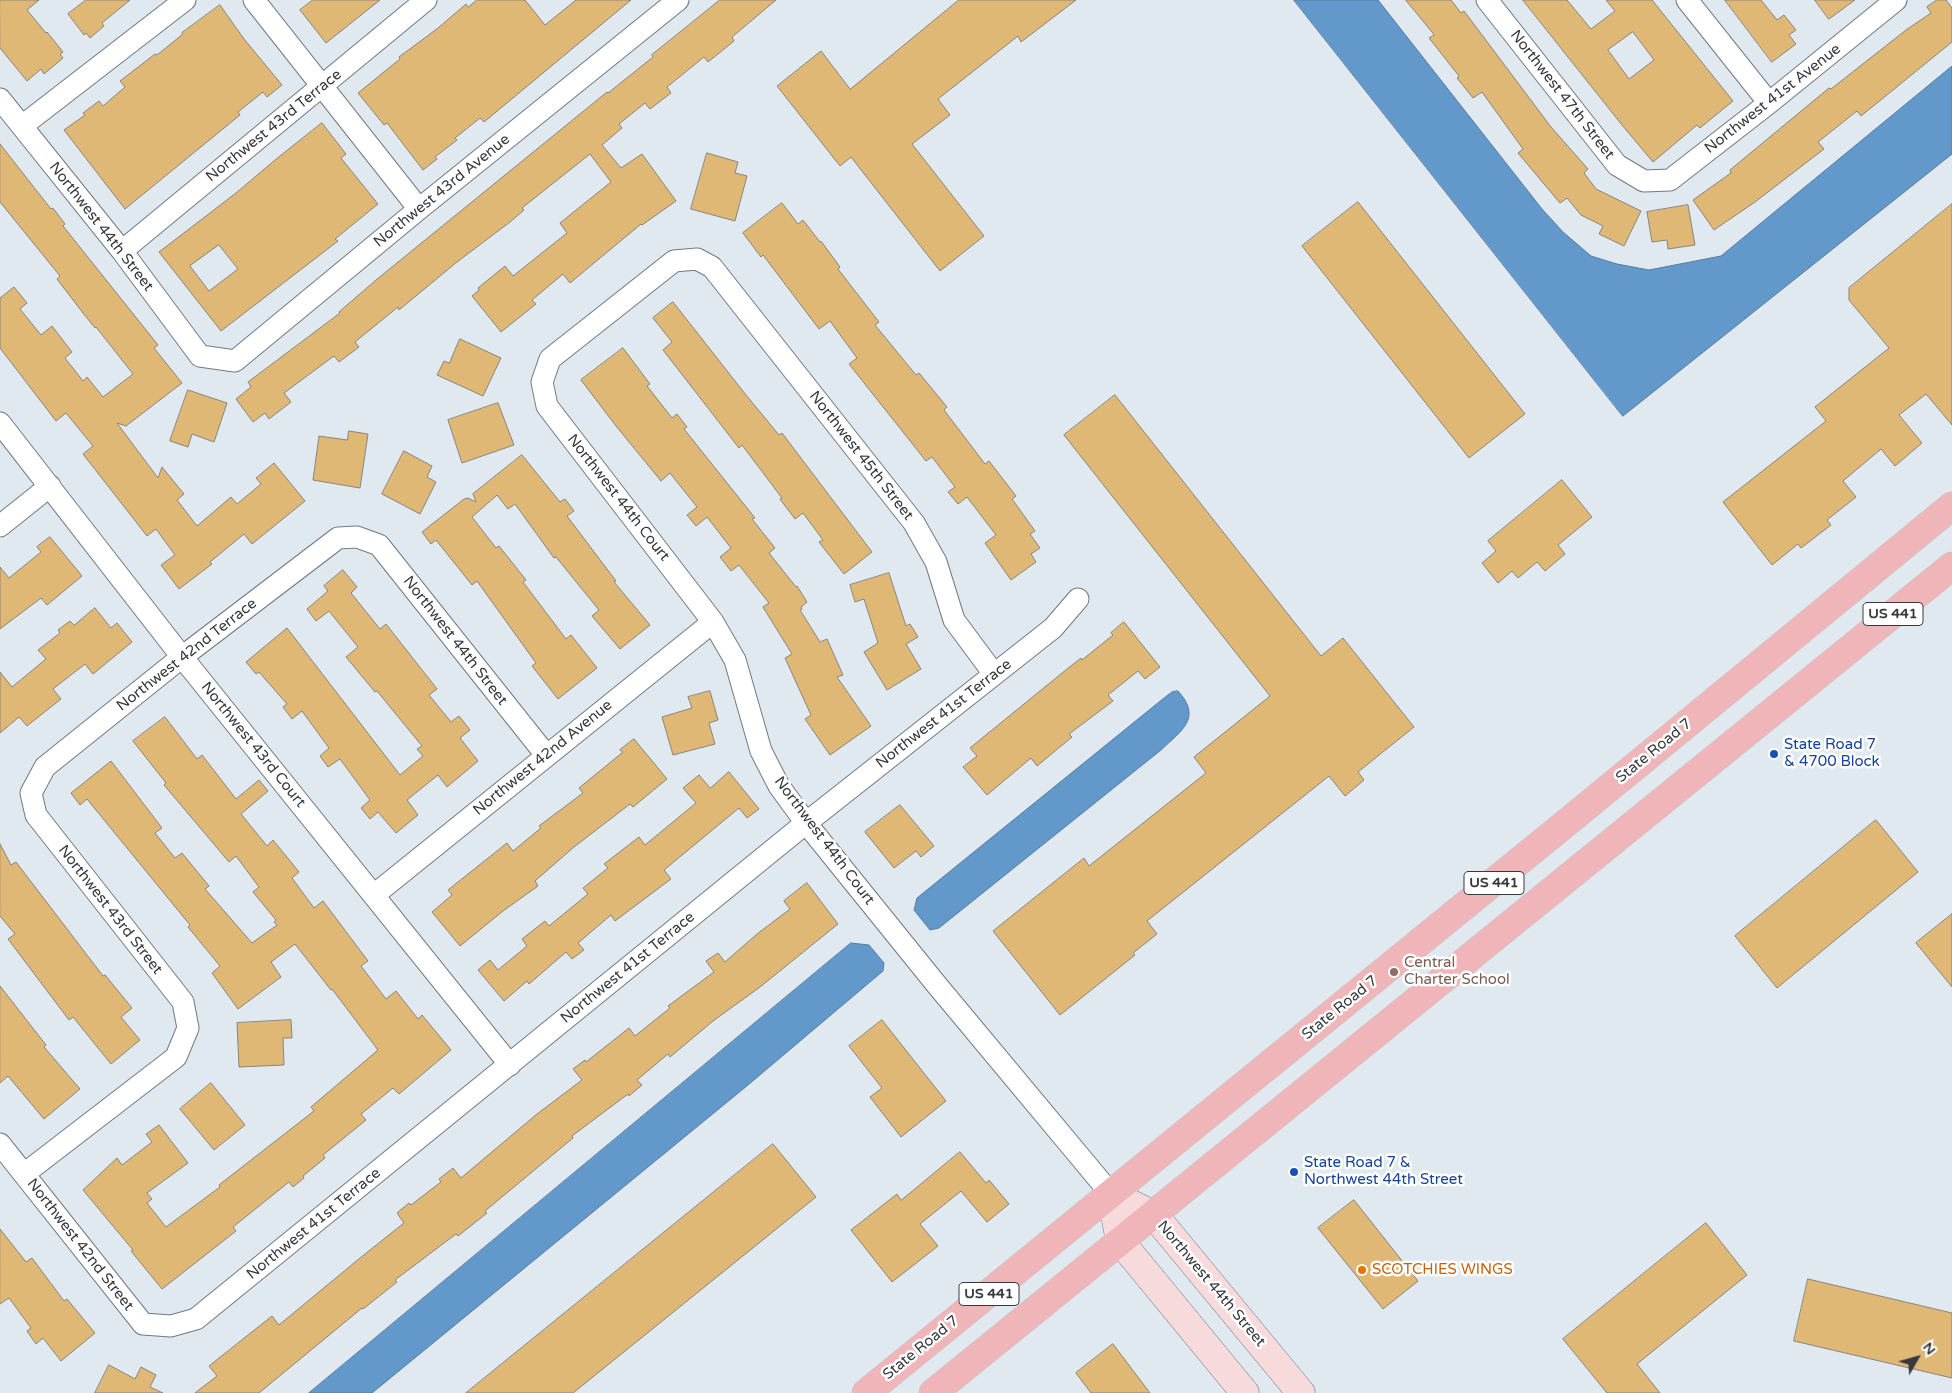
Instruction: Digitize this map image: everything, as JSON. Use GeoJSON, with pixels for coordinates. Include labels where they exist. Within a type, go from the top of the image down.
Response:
{"type":"FeatureCollection","features":[{"type":"Feature","properties":{"kind":"main road","name":"State Road 7"},"geometry":{"type":"LineString","coordinates":[[866,1393],[1952,506]]}},
{"type":"Feature","properties":{"kind":"main road","name":"US 441"},"geometry":{"type":"LineString","coordinates":[[933,1393],[1952,566]]}},
{"type":"Feature","properties":{"kind":"street"},"geometry":{"type":"LineString","coordinates":[[22,126],[185,0]]}},
{"type":"Feature","properties":{"kind":"street"},"geometry":{"type":"LineString","coordinates":[[254,0],[419,208]]}},
{"type":"Feature","properties":{"kind":"street","name":"Northwest 43rd Terrace"},"geometry":{"type":"LineString","coordinates":[[122,252],[426,0]]}},
{"type":"Feature","properties":{"kind":"street","name":"Northwest 43rd Avenue"},"geometry":{"type":"LineString","coordinates":[[200,356],[235,361],[419,208],[678,0]]}},
{"type":"Feature","properties":{"kind":"street","name":"Northwest 47th Street"},"geometry":{"type":"LineString","coordinates":[[1487,0],[1617,165],[1644,181]]}},
{"type":"Feature","properties":{"kind":"street"},"geometry":{"type":"LineString","coordinates":[[1687,0],[1769,103]]}},
{"type":"Feature","properties":{"kind":"street","name":"Northwest 41st Avenue"},"geometry":{"type":"LineString","coordinates":[[1644,181],[1670,180],[1769,103],[1891,2]]}},
{"type":"Feature","properties":{"kind":"street","name":"Northwest 44th Street"},"geometry":{"type":"LineString","coordinates":[[0,99],[122,252],[200,356]]}},
{"type":"Feature","properties":{"kind":"street","name":"Northwest 44th Court"},"geometry":{"type":"LineString","coordinates":[[697,259],[674,262],[550,359],[542,382],[547,406],[713,622],[735,660],[761,751],[780,786],[806,823],[936,984],[1111,1194]]}},
{"type":"Feature","properties":{"kind":"street","name":"Northwest 45th Street"},"geometry":{"type":"LineString","coordinates":[[697,259],[712,267],[914,524],[936,562],[954,620],[994,674]]}},
{"type":"Feature","properties":{"kind":"street","name":"Northwest 43rd Court"},"geometry":{"type":"LineString","coordinates":[[0,423],[182,657],[510,1065]]}},
{"type":"Feature","properties":{"kind":"street"},"geometry":{"type":"LineString","coordinates":[[0,526],[50,486]]}},
{"type":"Feature","properties":{"kind":"street","name":"Northwest 44th Street"},"geometry":{"type":"LineString","coordinates":[[357,537],[379,545],[546,755]]}},
{"type":"Feature","properties":{"kind":"street","name":"Northwest 42nd Terrace"},"geometry":{"type":"LineString","coordinates":[[31,793],[45,766],[182,657],[338,538],[357,537]]}},
{"type":"Feature","properties":{"kind":"street","name":"Northwest 41st Terrace"},"geometry":{"type":"LineString","coordinates":[[171,1326],[196,1319],[806,823],[1054,628],[1078,599]]}},
{"type":"Feature","properties":{"kind":"street","name":"Northwest 42nd Avenue"},"geometry":{"type":"LineString","coordinates":[[374,895],[713,622]]}},
{"type":"Feature","properties":{"kind":"street","name":"Northwest 43rd Street"},"geometry":{"type":"LineString","coordinates":[[24,1174],[176,1057],[188,1028],[183,1002],[36,815],[31,793]]}},
{"type":"Feature","properties":{"kind":"street","name":"Northwest 42nd Street"},"geometry":{"type":"LineString","coordinates":[[0,1144],[142,1324],[171,1326]]}},
{"type":"Feature","properties":{"kind":"street"},"geometry":{"type":"LineString","coordinates":[[1111,1194],[1120,1241],[1245,1393]]}},
{"type":"Feature","properties":{"kind":"street","name":"Northwest 44th Street"},"geometry":{"type":"LineString","coordinates":[[1111,1194],[1154,1215],[1301,1393]]}},
{"type":"Feature","properties":{"kind":"water"},"geometry":{"type":"Polygon","coordinates":[[[1294,0],[1378,0],[1542,209],[1563,232],[1591,256],[1617,264],[1649,270],[1721,256],[1952,66],[1952,154],[1623,416],[1294,0]]]}},
{"type":"Feature","properties":{"kind":"water"},"geometry":{"type":"Polygon","coordinates":[[[1178,691],[1189,709],[1189,717],[1176,737],[939,928],[930,930],[914,910],[917,898],[1164,698],[1172,692],[1178,691]]]}},
{"type":"Feature","properties":{"kind":"water"},"geometry":{"type":"Polygon","coordinates":[[[851,943],[869,945],[884,963],[883,971],[748,1085],[372,1393],[309,1393],[851,943]]]}},
{"type":"Feature","properties":{"kind":"building"},"geometry":{"type":"Polygon","coordinates":[[[0,0],[39,0],[27,10],[63,52],[60,54],[63,58],[44,74],[41,69],[27,81],[0,48],[0,0]]]}},
{"type":"Feature","properties":{"kind":"building"},"geometry":{"type":"Polygon","coordinates":[[[86,0],[130,0],[102,23],[104,26],[90,38],[86,33],[84,35],[68,14],[86,0]]]}},
{"type":"Feature","properties":{"kind":"building"},"geometry":{"type":"Polygon","coordinates":[[[313,0],[380,0],[326,43],[300,10],[313,0]]]}},
{"type":"Feature","properties":{"kind":"building"},"geometry":{"type":"Polygon","coordinates":[[[477,0],[525,0],[545,25],[576,0],[631,0],[484,122],[480,118],[455,138],[457,140],[435,157],[437,159],[423,170],[387,123],[384,125],[358,93],[400,59],[399,57],[466,4],[468,7],[477,0]]]}},
{"type":"Feature","properties":{"kind":"building"},"geometry":{"type":"Polygon","coordinates":[[[720,0],[776,0],[732,37],[734,41],[708,62],[704,57],[667,87],[671,93],[650,109],[645,103],[619,124],[622,128],[602,145],[621,168],[642,154],[676,201],[641,224],[570,283],[563,274],[532,300],[536,304],[501,332],[472,296],[479,290],[478,288],[505,266],[513,276],[567,233],[560,223],[611,182],[590,154],[522,208],[524,210],[510,222],[457,262],[399,310],[398,307],[355,342],[359,347],[339,362],[334,356],[284,393],[291,402],[269,419],[265,413],[253,422],[236,399],[251,387],[248,382],[340,313],[376,280],[607,92],[653,57],[652,55],[720,0]]]}},
{"type":"Feature","properties":{"kind":"building"},"geometry":{"type":"Polygon","coordinates":[[[959,0],[1076,0],[1021,42],[1018,36],[938,99],[950,115],[912,144],[984,236],[940,271],[851,157],[840,166],[777,86],[821,51],[850,89],[959,0]]]}},
{"type":"Feature","properties":{"kind":"building"},"geometry":{"type":"Polygon","coordinates":[[[1406,0],[1451,0],[1461,13],[1464,11],[1551,127],[1588,169],[1584,173],[1596,189],[1641,211],[1624,246],[1599,234],[1603,226],[1581,215],[1567,198],[1560,203],[1518,153],[1523,149],[1482,92],[1473,98],[1457,78],[1459,76],[1429,38],[1434,35],[1406,0]]]}},
{"type":"Feature","properties":{"kind":"building"},"geometry":{"type":"Polygon","coordinates":[[[1523,0],[1567,0],[1591,29],[1615,11],[1606,0],[1652,0],[1733,101],[1700,128],[1697,125],[1653,162],[1523,0]],[[1633,32],[1608,50],[1629,79],[1654,60],[1633,32]]]}},
{"type":"Feature","properties":{"kind":"building"},"geometry":{"type":"Polygon","coordinates":[[[1725,0],[1761,0],[1777,20],[1784,15],[1796,30],[1789,35],[1796,44],[1772,62],[1725,0]]]}},
{"type":"Feature","properties":{"kind":"building"},"geometry":{"type":"Polygon","coordinates":[[[1815,0],[1855,0],[1829,19],[1815,0]]]}},
{"type":"Feature","properties":{"kind":"building"},"geometry":{"type":"Polygon","coordinates":[[[1937,0],[1946,0],[1952,8],[1952,42],[1861,116],[1857,111],[1818,142],[1824,149],[1755,202],[1714,230],[1693,200],[1731,173],[1730,170],[1829,88],[1831,89],[1906,30],[1931,13],[1927,7],[1937,0]]]}},
{"type":"Feature","properties":{"kind":"building"},"geometry":{"type":"Polygon","coordinates":[[[220,5],[244,39],[282,85],[267,97],[263,92],[238,112],[240,115],[125,209],[64,130],[85,115],[83,113],[99,101],[103,106],[125,87],[120,81],[155,54],[157,55],[182,33],[220,5]]]}},
{"type":"Feature","properties":{"kind":"building"},"geometry":{"type":"Polygon","coordinates":[[[322,123],[346,154],[341,158],[378,204],[335,239],[338,241],[221,331],[159,252],[236,193],[322,123]],[[219,245],[190,266],[209,291],[238,269],[219,245]]]}},
{"type":"Feature","properties":{"kind":"building"},"geometry":{"type":"Polygon","coordinates":[[[0,144],[51,209],[53,208],[65,224],[63,226],[158,345],[154,348],[182,383],[126,426],[117,423],[158,478],[162,467],[184,494],[177,500],[197,526],[231,497],[237,504],[261,484],[256,478],[274,463],[305,501],[252,544],[244,534],[210,562],[212,564],[179,589],[161,565],[175,555],[156,529],[147,536],[83,454],[93,446],[66,413],[56,421],[0,348],[0,298],[14,287],[27,303],[20,309],[41,335],[52,326],[72,352],[65,358],[83,381],[87,377],[103,397],[133,374],[83,313],[57,279],[60,276],[0,202],[0,144]]]}},
{"type":"Feature","properties":{"kind":"building"},"geometry":{"type":"Polygon","coordinates":[[[707,153],[738,162],[735,173],[747,176],[735,221],[691,209],[707,153]]]}},
{"type":"Feature","properties":{"kind":"building"},"geometry":{"type":"Polygon","coordinates":[[[1358,202],[1525,414],[1469,458],[1302,246],[1358,202]]]}},
{"type":"Feature","properties":{"kind":"building"},"geometry":{"type":"Polygon","coordinates":[[[782,203],[798,224],[803,220],[821,241],[840,267],[838,269],[879,322],[875,325],[916,375],[919,373],[947,407],[944,410],[985,464],[989,461],[1016,496],[1012,499],[1035,531],[1030,534],[1040,548],[1031,554],[1036,562],[1011,580],[985,543],[996,535],[967,497],[958,504],[948,492],[955,487],[932,457],[926,461],[849,364],[857,358],[830,321],[819,329],[763,255],[761,257],[743,233],[782,203]]]}},
{"type":"Feature","properties":{"kind":"building"},"geometry":{"type":"Polygon","coordinates":[[[1952,204],[1952,425],[1926,394],[1899,415],[1922,443],[1895,466],[1881,449],[1843,481],[1856,497],[1827,520],[1831,525],[1801,548],[1798,544],[1772,565],[1723,502],[1826,421],[1815,407],[1889,348],[1849,300],[1849,288],[1952,204]]]}},
{"type":"Feature","properties":{"kind":"building"},"geometry":{"type":"Polygon","coordinates":[[[1688,205],[1695,245],[1668,249],[1667,240],[1652,242],[1647,212],[1688,205]]]}},
{"type":"Feature","properties":{"kind":"building"},"geometry":{"type":"Polygon","coordinates":[[[673,302],[779,435],[782,433],[872,552],[844,574],[819,542],[823,540],[803,513],[795,519],[780,499],[782,498],[742,445],[739,448],[663,350],[672,342],[653,318],[673,302]]]}},
{"type":"Feature","properties":{"kind":"building"},"geometry":{"type":"Polygon","coordinates":[[[460,339],[501,358],[483,396],[437,375],[444,361],[449,363],[460,339]]]}},
{"type":"Feature","properties":{"kind":"building"},"geometry":{"type":"Polygon","coordinates":[[[623,348],[650,384],[647,386],[672,418],[677,414],[687,427],[684,429],[755,518],[752,519],[775,548],[769,553],[797,586],[807,602],[800,610],[820,642],[827,639],[843,675],[837,677],[871,726],[830,755],[805,719],[811,715],[785,658],[792,654],[763,607],[769,603],[739,565],[731,571],[720,557],[731,548],[707,517],[696,526],[687,515],[697,507],[670,473],[661,481],[581,380],[623,348]]]}},
{"type":"Feature","properties":{"kind":"building"},"geometry":{"type":"Polygon","coordinates":[[[188,390],[227,403],[214,442],[192,434],[188,447],[170,441],[188,390]]]}},
{"type":"Feature","properties":{"kind":"building"},"geometry":{"type":"Polygon","coordinates":[[[1115,395],[1321,656],[1343,638],[1414,727],[1358,772],[1364,780],[1345,796],[1329,776],[1147,921],[1157,934],[1133,953],[1135,955],[1060,1015],[993,931],[1084,858],[1089,866],[1206,773],[1194,757],[1270,696],[1064,435],[1115,395]]]}},
{"type":"Feature","properties":{"kind":"building"},"geometry":{"type":"Polygon","coordinates":[[[498,403],[514,445],[462,463],[448,420],[498,403]]]}},
{"type":"Feature","properties":{"kind":"building"},"geometry":{"type":"Polygon","coordinates":[[[349,431],[368,434],[360,488],[313,480],[319,436],[347,440],[349,431]]]}},
{"type":"Feature","properties":{"kind":"building"},"geometry":{"type":"Polygon","coordinates":[[[404,451],[432,466],[427,477],[436,482],[420,514],[382,494],[404,451]]]}},
{"type":"Feature","properties":{"kind":"building"},"geometry":{"type":"Polygon","coordinates":[[[522,455],[560,502],[565,499],[574,511],[567,516],[616,581],[614,582],[650,625],[620,649],[592,616],[599,610],[556,557],[554,558],[515,504],[508,509],[497,495],[472,517],[496,548],[499,546],[526,580],[523,582],[566,639],[571,635],[597,668],[558,699],[532,666],[536,663],[477,581],[472,585],[436,540],[431,544],[422,532],[464,499],[468,498],[476,502],[473,494],[522,455]]]}},
{"type":"Feature","properties":{"kind":"building"},"geometry":{"type":"Polygon","coordinates":[[[1562,480],[1592,517],[1558,545],[1565,554],[1545,571],[1537,562],[1518,578],[1512,571],[1498,583],[1482,563],[1496,551],[1488,541],[1562,480]]]}},
{"type":"Feature","properties":{"kind":"building"},"geometry":{"type":"Polygon","coordinates":[[[50,537],[82,576],[47,605],[41,598],[0,629],[0,567],[9,578],[41,552],[37,547],[50,537]]]}},
{"type":"Feature","properties":{"kind":"building"},"geometry":{"type":"Polygon","coordinates":[[[343,570],[357,587],[351,593],[380,629],[386,624],[437,689],[429,695],[451,722],[459,716],[470,730],[460,738],[478,761],[447,787],[438,775],[407,800],[418,815],[396,833],[378,812],[370,819],[361,808],[370,800],[340,759],[328,767],[320,756],[329,748],[302,711],[292,719],[283,707],[287,704],[259,672],[256,674],[246,662],[287,628],[400,775],[423,756],[417,749],[422,746],[346,657],[358,647],[329,611],[316,621],[307,609],[328,591],[324,586],[343,570]]]}},
{"type":"Feature","properties":{"kind":"building"},"geometry":{"type":"Polygon","coordinates":[[[889,573],[906,626],[910,624],[918,637],[906,644],[921,669],[887,690],[864,652],[878,643],[864,599],[855,602],[850,585],[889,573]]]}},
{"type":"Feature","properties":{"kind":"building"},"geometry":{"type":"Polygon","coordinates":[[[95,608],[111,628],[117,623],[132,642],[93,674],[85,664],[53,689],[61,699],[27,726],[19,717],[0,733],[0,672],[12,687],[46,659],[38,650],[60,633],[58,630],[70,621],[74,625],[95,608]]]}},
{"type":"Feature","properties":{"kind":"building"},"geometry":{"type":"Polygon","coordinates":[[[1124,622],[1160,667],[1145,679],[1138,671],[1108,695],[1113,701],[1069,734],[1072,737],[1037,766],[1031,758],[987,795],[963,767],[977,756],[970,748],[1067,669],[1081,658],[1082,660],[1113,635],[1111,633],[1124,622]]]}},
{"type":"Feature","properties":{"kind":"building"},"geometry":{"type":"Polygon","coordinates":[[[710,691],[718,720],[709,723],[715,744],[673,755],[662,717],[692,708],[688,697],[710,691]]]}},
{"type":"Feature","properties":{"kind":"building"},"geometry":{"type":"Polygon","coordinates":[[[165,717],[197,759],[202,755],[236,799],[259,780],[268,791],[241,814],[267,846],[273,840],[299,872],[292,878],[314,908],[323,901],[368,961],[361,966],[386,999],[396,991],[418,1019],[422,1015],[451,1050],[399,1094],[393,1088],[361,1114],[366,1120],[323,1155],[325,1158],[303,1176],[304,1178],[293,1187],[289,1182],[233,1227],[236,1231],[162,1289],[131,1251],[133,1250],[83,1190],[117,1158],[122,1165],[152,1142],[146,1134],[159,1125],[188,1163],[147,1193],[152,1199],[147,1203],[166,1227],[220,1187],[219,1185],[314,1111],[311,1107],[378,1050],[295,944],[271,962],[281,977],[238,1009],[212,973],[220,966],[188,927],[190,925],[87,799],[80,805],[71,793],[111,761],[162,828],[155,833],[175,858],[182,853],[209,886],[205,889],[252,943],[277,925],[274,922],[276,920],[253,892],[259,887],[236,856],[229,862],[164,785],[166,783],[133,741],[165,717]]]}},
{"type":"Feature","properties":{"kind":"building"},"geometry":{"type":"Polygon","coordinates":[[[634,739],[667,779],[633,807],[630,804],[574,847],[535,881],[538,886],[503,911],[460,946],[432,912],[452,895],[448,890],[507,843],[513,851],[541,828],[539,826],[583,793],[579,788],[623,752],[620,750],[634,739]]]}},
{"type":"Feature","properties":{"kind":"building"},"geometry":{"type":"Polygon","coordinates":[[[729,772],[759,809],[747,818],[739,808],[664,870],[671,879],[615,921],[611,915],[578,943],[584,950],[572,959],[566,952],[529,984],[527,981],[504,1001],[478,970],[490,960],[498,970],[527,946],[522,939],[545,921],[549,926],[588,894],[583,888],[608,868],[604,864],[639,837],[645,845],[696,803],[683,788],[699,775],[710,788],[729,772]]]}},
{"type":"Feature","properties":{"kind":"building"},"geometry":{"type":"Polygon","coordinates":[[[900,805],[934,846],[921,857],[916,851],[894,868],[865,832],[900,805]]]}},
{"type":"Feature","properties":{"kind":"building"},"geometry":{"type":"Polygon","coordinates":[[[1876,820],[1918,872],[1777,988],[1735,936],[1876,820]]]}},
{"type":"Feature","properties":{"kind":"building"},"geometry":{"type":"Polygon","coordinates":[[[0,844],[11,865],[16,862],[103,976],[105,975],[132,1008],[121,1017],[140,1040],[111,1064],[73,1017],[69,1020],[8,939],[15,934],[0,916],[0,844]]]}},
{"type":"Feature","properties":{"kind":"building"},"geometry":{"type":"Polygon","coordinates":[[[807,883],[838,924],[760,987],[713,1021],[670,1057],[668,1054],[637,1080],[642,1085],[629,1096],[628,1094],[572,1136],[573,1138],[485,1211],[487,1213],[458,1236],[456,1234],[395,1280],[397,1282],[362,1308],[259,1393],[195,1393],[217,1376],[209,1366],[272,1316],[279,1325],[404,1223],[397,1213],[409,1203],[411,1205],[441,1182],[439,1179],[453,1168],[461,1178],[537,1114],[582,1080],[573,1069],[585,1060],[586,1062],[629,1028],[635,1036],[670,1008],[668,1006],[714,972],[706,961],[718,953],[725,962],[790,909],[784,901],[807,883]]]}},
{"type":"Feature","properties":{"kind":"building"},"geometry":{"type":"Polygon","coordinates":[[[1952,914],[1952,987],[1916,943],[1952,914]]]}},
{"type":"Feature","properties":{"kind":"building"},"geometry":{"type":"Polygon","coordinates":[[[0,986],[46,1045],[44,1047],[80,1089],[44,1119],[8,1076],[0,1083],[0,986]]]}},
{"type":"Feature","properties":{"kind":"building"},"geometry":{"type":"Polygon","coordinates":[[[291,1020],[292,1038],[283,1038],[284,1065],[239,1067],[237,1023],[291,1020]]]}},
{"type":"Feature","properties":{"kind":"building"},"geometry":{"type":"Polygon","coordinates":[[[882,1020],[946,1101],[901,1137],[870,1097],[882,1088],[849,1046],[882,1020]]]}},
{"type":"Feature","properties":{"kind":"building"},"geometry":{"type":"Polygon","coordinates":[[[211,1083],[245,1125],[214,1150],[180,1109],[211,1083]]]}},
{"type":"Feature","properties":{"kind":"building"},"geometry":{"type":"Polygon","coordinates":[[[773,1144],[816,1197],[573,1393],[466,1393],[773,1144]]]}},
{"type":"Feature","properties":{"kind":"building"},"geometry":{"type":"Polygon","coordinates":[[[960,1152],[986,1183],[989,1180],[1009,1204],[987,1222],[961,1191],[920,1224],[938,1246],[892,1282],[851,1230],[897,1194],[901,1200],[960,1152]]]}},
{"type":"Feature","properties":{"kind":"building"},"geometry":{"type":"Polygon","coordinates":[[[1354,1200],[1418,1281],[1383,1309],[1318,1228],[1354,1200]]]}},
{"type":"Feature","properties":{"kind":"building"},"geometry":{"type":"Polygon","coordinates":[[[1706,1223],[1747,1275],[1637,1364],[1660,1393],[1607,1393],[1563,1339],[1706,1223]]]}},
{"type":"Feature","properties":{"kind":"building"},"geometry":{"type":"Polygon","coordinates":[[[0,1229],[26,1262],[32,1258],[64,1301],[67,1299],[95,1333],[61,1361],[43,1338],[36,1344],[27,1331],[31,1328],[9,1298],[0,1304],[0,1229]]]}},
{"type":"Feature","properties":{"kind":"building"},"geometry":{"type":"Polygon","coordinates":[[[1808,1279],[1952,1313],[1952,1378],[1794,1341],[1808,1279]]]}},
{"type":"Feature","properties":{"kind":"building"},"geometry":{"type":"Polygon","coordinates":[[[1113,1344],[1150,1393],[1091,1393],[1076,1373],[1113,1344]]]}},
{"type":"Feature","properties":{"kind":"building"},"geometry":{"type":"Polygon","coordinates":[[[109,1365],[135,1379],[141,1367],[156,1375],[150,1387],[163,1393],[95,1393],[109,1365]]]}},
{"type":"Feature","properties":{"kind":"place","name":"State Road 7 & 4700 Block"},"geometry":{"type":"Point","coordinates":[1774,754]}},
{"type":"Feature","properties":{"kind":"place","name":"Central Charter School"},"geometry":{"type":"Point","coordinates":[1394,972]}},
{"type":"Feature","properties":{"kind":"place","name":"State Road 7 & Northwest 44th Street"},"geometry":{"type":"Point","coordinates":[1294,1172]}},
{"type":"Feature","properties":{"kind":"place","name":"SCOTCHIES WINGS"},"geometry":{"type":"Point","coordinates":[1362,1270]}}]}
